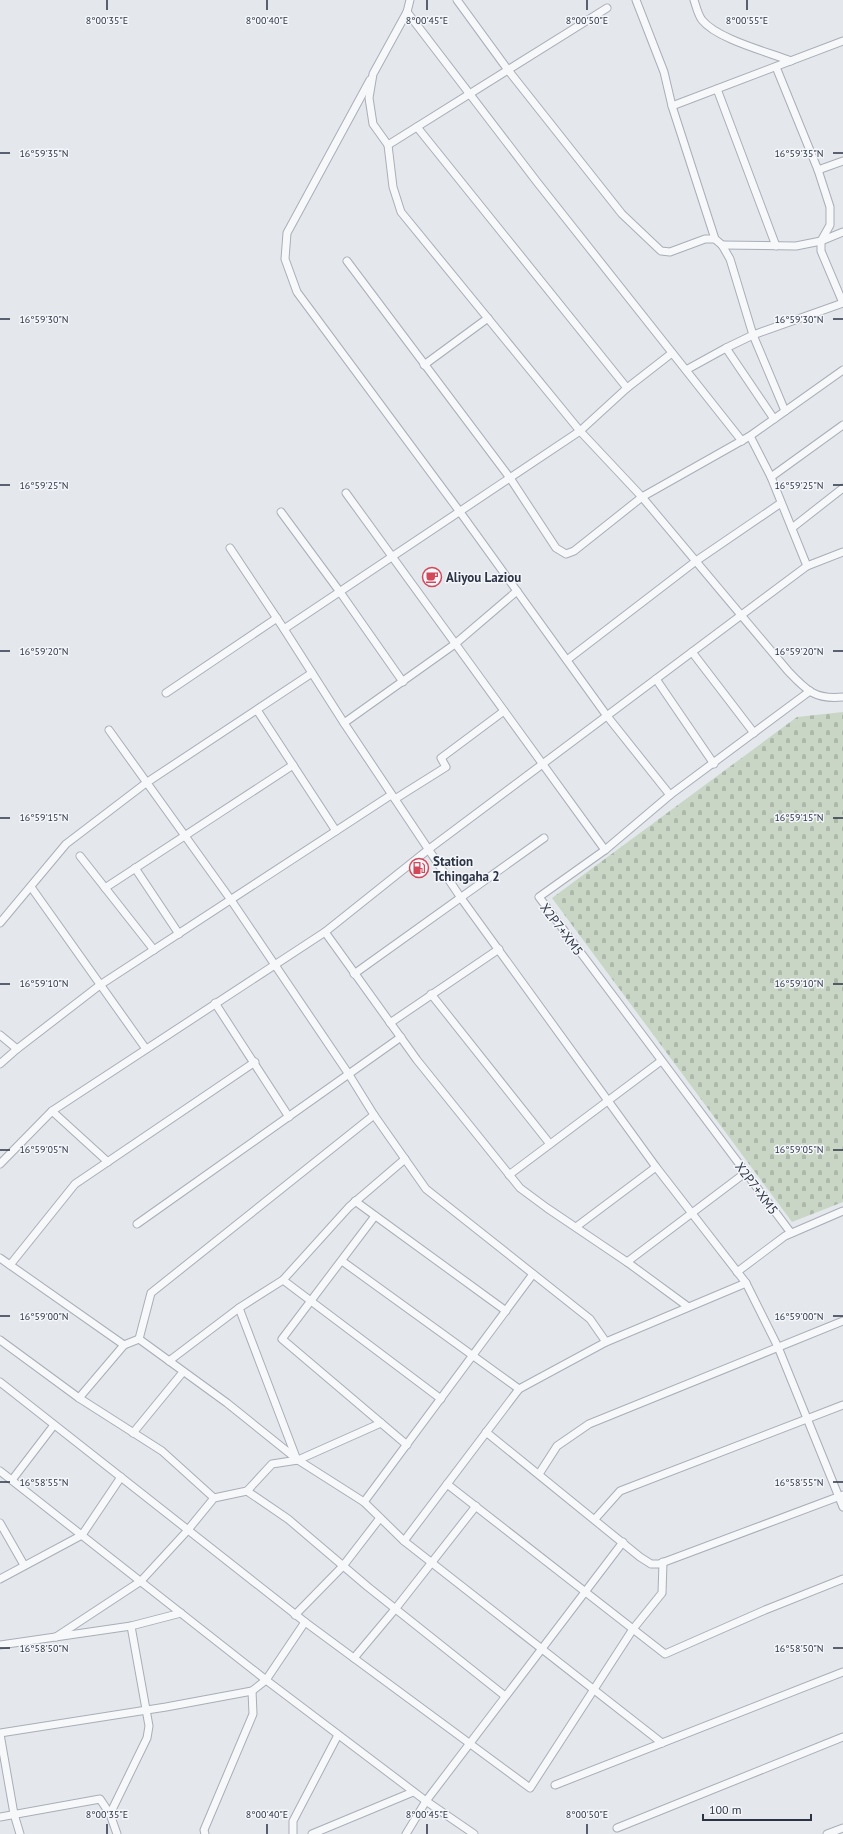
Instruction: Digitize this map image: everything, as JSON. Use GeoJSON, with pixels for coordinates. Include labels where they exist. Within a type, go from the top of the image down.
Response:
{"type":"FeatureCollection","features":[{"type":"Feature","properties":{"kind":"street"},"geometry":{"type":"LineString","coordinates":[[410,0],[408,12],[287,232],[285,259],[297,292],[460,512],[607,716],[670,795]]}},
{"type":"Feature","properties":{"kind":"street"},"geometry":{"type":"LineString","coordinates":[[457,0],[508,70],[622,214],[661,251],[670,252],[705,239],[715,239]]}},
{"type":"Feature","properties":{"kind":"street"},"geometry":{"type":"LineString","coordinates":[[636,0],[664,72],[672,106],[715,239],[722,245],[730,259],[753,335],[785,411]]}},
{"type":"Feature","properties":{"kind":"street"},"geometry":{"type":"LineString","coordinates":[[694,0],[705,24],[722,35],[791,61]]}},
{"type":"Feature","properties":{"kind":"street"},"geometry":{"type":"LineString","coordinates":[[388,145],[607,8]]}},
{"type":"Feature","properties":{"kind":"street"},"geometry":{"type":"LineString","coordinates":[[408,12],[470,94],[742,441]]}},
{"type":"Feature","properties":{"kind":"street"},"geometry":{"type":"LineString","coordinates":[[672,106],[843,41]]}},
{"type":"Feature","properties":{"kind":"street"},"geometry":{"type":"LineString","coordinates":[[686,370],[753,335],[843,303],[821,251],[822,241],[830,224],[830,207],[818,170],[776,67]]}},
{"type":"Feature","properties":{"kind":"street"},"geometry":{"type":"LineString","coordinates":[[373,74],[369,98],[373,124],[388,145],[392,187],[401,212],[580,430],[642,497],[788,671],[806,689],[810,691],[828,699],[843,697]]}},
{"type":"Feature","properties":{"kind":"street"},"geometry":{"type":"LineString","coordinates":[[717,89],[776,246]]}},
{"type":"Feature","properties":{"kind":"street"},"geometry":{"type":"LineString","coordinates":[[417,127],[627,388]]}},
{"type":"Feature","properties":{"kind":"street"},"geometry":{"type":"LineString","coordinates":[[818,170],[843,161]]}},
{"type":"Feature","properties":{"kind":"street"},"geometry":{"type":"LineString","coordinates":[[722,245],[796,246],[822,241],[843,232]]}},
{"type":"Feature","properties":{"kind":"street"},"geometry":{"type":"LineString","coordinates":[[347,261],[510,478],[556,548],[566,554],[574,551],[642,497],[750,436],[843,370]]}},
{"type":"Feature","properties":{"kind":"street"},"geometry":{"type":"LineString","coordinates":[[424,365],[488,318]]}},
{"type":"Feature","properties":{"kind":"street"},"geometry":{"type":"LineString","coordinates":[[726,348],[774,419]]}},
{"type":"Feature","properties":{"kind":"street"},"geometry":{"type":"LineString","coordinates":[[284,629],[580,430],[627,388],[672,352]]}},
{"type":"Feature","properties":{"kind":"street"},"geometry":{"type":"LineString","coordinates":[[771,477],[843,425]]}},
{"type":"Feature","properties":{"kind":"street"},"geometry":{"type":"LineString","coordinates":[[750,436],[771,477],[807,566]]}},
{"type":"Feature","properties":{"kind":"street"},"geometry":{"type":"LineString","coordinates":[[792,528],[843,488]]}},
{"type":"Feature","properties":{"kind":"street"},"geometry":{"type":"LineString","coordinates":[[346,493],[605,850]]}},
{"type":"Feature","properties":{"kind":"street"},"geometry":{"type":"LineString","coordinates":[[567,660],[696,561],[781,503]]}},
{"type":"Feature","properties":{"kind":"street"},"geometry":{"type":"LineString","coordinates":[[280,512],[340,592],[403,682]]}},
{"type":"Feature","properties":{"kind":"street"},"geometry":{"type":"LineString","coordinates":[[230,548],[277,618],[344,724],[461,898],[609,1100],[656,1167],[746,1282],[778,1347],[841,1496],[843,1507]]}},
{"type":"Feature","properties":{"kind":"street"},"geometry":{"type":"LineString","coordinates":[[0,1164],[52,1111],[325,932],[429,849],[807,566],[843,552]]}},
{"type":"Feature","properties":{"kind":"street"},"geometry":{"type":"LineString","coordinates":[[344,724],[455,644],[517,591]]}},
{"type":"Feature","properties":{"kind":"street"},"geometry":{"type":"LineString","coordinates":[[166,693],[277,618]]}},
{"type":"Feature","properties":{"kind":"street"},"geometry":{"type":"LineString","coordinates":[[692,652],[754,733]]}},
{"type":"Feature","properties":{"kind":"street"},"geometry":{"type":"LineString","coordinates":[[0,923],[66,844],[146,783],[312,673]]}},
{"type":"Feature","properties":{"kind":"street"},"geometry":{"type":"LineString","coordinates":[[656,679],[714,764]]}},
{"type":"Feature","properties":{"kind":"street","name":"X2P7+XM5"},"geometry":{"type":"LineString","coordinates":[[791,1233],[538,897],[605,850],[670,795],[714,764],[810,691]]}},
{"type":"Feature","properties":{"kind":"street"},"geometry":{"type":"LineString","coordinates":[[257,710],[336,831]]}},
{"type":"Feature","properties":{"kind":"street"},"geometry":{"type":"LineString","coordinates":[[0,1064],[17,1049],[100,985],[336,831],[446,767],[440,758],[504,711]]}},
{"type":"Feature","properties":{"kind":"street"},"geometry":{"type":"LineString","coordinates":[[110,730],[146,783],[231,900],[274,966],[348,1073],[374,1115],[426,1189],[590,1319],[606,1342]]}},
{"type":"Feature","properties":{"kind":"street"},"geometry":{"type":"LineString","coordinates":[[105,888],[293,765]]}},
{"type":"Feature","properties":{"kind":"street"},"geometry":{"type":"LineString","coordinates":[[354,974],[544,838]]}},
{"type":"Feature","properties":{"kind":"street"},"geometry":{"type":"LineString","coordinates":[[80,856],[154,950]]}},
{"type":"Feature","properties":{"kind":"street"},"geometry":{"type":"LineString","coordinates":[[135,868],[179,934]]}},
{"type":"Feature","properties":{"kind":"street"},"geometry":{"type":"LineString","coordinates":[[31,887],[146,1049]]}},
{"type":"Feature","properties":{"kind":"street"},"geometry":{"type":"LineString","coordinates":[[325,932],[390,1023],[520,1188],[627,1262],[687,1306]]}},
{"type":"Feature","properties":{"kind":"street"},"geometry":{"type":"LineString","coordinates":[[390,1023],[499,949]]}},
{"type":"Feature","properties":{"kind":"street"},"geometry":{"type":"LineString","coordinates":[[431,994],[550,1144]]}},
{"type":"Feature","properties":{"kind":"street"},"geometry":{"type":"LineString","coordinates":[[215,1003],[255,1062],[289,1117]]}},
{"type":"Feature","properties":{"kind":"street"},"geometry":{"type":"LineString","coordinates":[[0,1035],[17,1049]]}},
{"type":"Feature","properties":{"kind":"street"},"geometry":{"type":"LineString","coordinates":[[137,1224],[289,1117],[348,1073],[401,1037]]}},
{"type":"Feature","properties":{"kind":"street"},"geometry":{"type":"LineString","coordinates":[[509,1175],[661,1061]]}},
{"type":"Feature","properties":{"kind":"street"},"geometry":{"type":"LineString","coordinates":[[10,1265],[75,1184],[255,1062]]}},
{"type":"Feature","properties":{"kind":"street"},"geometry":{"type":"LineString","coordinates":[[52,1111],[108,1162]]}},
{"type":"Feature","properties":{"kind":"street"},"geometry":{"type":"LineString","coordinates":[[139,1339],[151,1293],[374,1115]]}},
{"type":"Feature","properties":{"kind":"street"},"geometry":{"type":"LineString","coordinates":[[169,1362],[239,1308],[283,1280],[355,1201],[405,1159]]}},
{"type":"Feature","properties":{"kind":"street"},"geometry":{"type":"LineString","coordinates":[[576,1227],[656,1167]]}},
{"type":"Feature","properties":{"kind":"street"},"geometry":{"type":"LineString","coordinates":[[627,1262],[745,1173]]}},
{"type":"Feature","properties":{"kind":"street"},"geometry":{"type":"LineString","coordinates":[[355,1201],[506,1312]]}},
{"type":"Feature","properties":{"kind":"street"},"geometry":{"type":"LineString","coordinates":[[737,1272],[785,1236],[843,1210]]}},
{"type":"Feature","properties":{"kind":"street"},"geometry":{"type":"LineString","coordinates":[[375,1216],[282,1339],[407,1445]]}},
{"type":"Feature","properties":{"kind":"street"},"geometry":{"type":"LineString","coordinates":[[0,1258],[124,1345]]}},
{"type":"Feature","properties":{"kind":"street"},"geometry":{"type":"LineString","coordinates":[[342,1261],[519,1389]]}},
{"type":"Feature","properties":{"kind":"street"},"geometry":{"type":"LineString","coordinates":[[364,1502],[533,1274]]}},
{"type":"Feature","properties":{"kind":"street"},"geometry":{"type":"LineString","coordinates":[[283,1280],[441,1399]]}},
{"type":"Feature","properties":{"kind":"street"},"geometry":{"type":"LineString","coordinates":[[404,1541],[519,1389],[606,1342],[746,1282]]}},
{"type":"Feature","properties":{"kind":"street"},"geometry":{"type":"LineString","coordinates":[[239,1308],[298,1460]]}},
{"type":"Feature","properties":{"kind":"street"},"geometry":{"type":"LineString","coordinates":[[539,1474],[557,1446],[589,1424],[843,1321]]}},
{"type":"Feature","properties":{"kind":"street"},"geometry":{"type":"LineString","coordinates":[[79,1398],[124,1345],[139,1339]]}},
{"type":"Feature","properties":{"kind":"street"},"geometry":{"type":"LineString","coordinates":[[139,1339],[227,1403],[298,1460],[364,1502],[404,1541],[662,1743]]}},
{"type":"Feature","properties":{"kind":"street"},"geometry":{"type":"LineString","coordinates":[[0,1340],[79,1398],[162,1452],[214,1498]]}},
{"type":"Feature","properties":{"kind":"street"},"geometry":{"type":"LineString","coordinates":[[133,1433],[183,1372]]}},
{"type":"Feature","properties":{"kind":"street"},"geometry":{"type":"LineString","coordinates":[[0,1382],[295,1615],[530,1788],[633,1629],[662,1594],[663,1562]]}},
{"type":"Feature","properties":{"kind":"street"},"geometry":{"type":"LineString","coordinates":[[595,1519],[620,1491],[843,1405]]}},
{"type":"Feature","properties":{"kind":"street"},"geometry":{"type":"LineString","coordinates":[[56,1637],[141,1582],[187,1531],[214,1498],[247,1491],[272,1464],[298,1460],[381,1423]]}},
{"type":"Feature","properties":{"kind":"street"},"geometry":{"type":"LineString","coordinates":[[12,1480],[54,1425]]}},
{"type":"Feature","properties":{"kind":"street"},"geometry":{"type":"LineString","coordinates":[[486,1432],[650,1564],[663,1562],[841,1496]]}},
{"type":"Feature","properties":{"kind":"street"},"geometry":{"type":"LineString","coordinates":[[0,1471],[266,1680],[413,1792],[474,1834]]}},
{"type":"Feature","properties":{"kind":"street"},"geometry":{"type":"LineString","coordinates":[[0,1579],[82,1535],[121,1477]]}},
{"type":"Feature","properties":{"kind":"street"},"geometry":{"type":"LineString","coordinates":[[447,1484],[665,1654],[765,1610],[843,1579]]}},
{"type":"Feature","properties":{"kind":"street"},"geometry":{"type":"LineString","coordinates":[[247,1491],[288,1519],[343,1566],[505,1696]]}},
{"type":"Feature","properties":{"kind":"street"},"geometry":{"type":"LineString","coordinates":[[354,1658],[396,1608],[476,1506]]}},
{"type":"Feature","properties":{"kind":"street"},"geometry":{"type":"LineString","coordinates":[[295,1615],[343,1566],[380,1518]]}},
{"type":"Feature","properties":{"kind":"street"},"geometry":{"type":"LineString","coordinates":[[0,1523],[24,1565]]}},
{"type":"Feature","properties":{"kind":"street"},"geometry":{"type":"LineString","coordinates":[[406,1834],[426,1801],[469,1743],[623,1542]]}},
{"type":"Feature","properties":{"kind":"street"},"geometry":{"type":"LineString","coordinates":[[0,1645],[131,1626],[181,1613]]}},
{"type":"Feature","properties":{"kind":"street"},"geometry":{"type":"LineString","coordinates":[[20,1834],[14,1814],[0,1734],[166,1707],[252,1691],[266,1680],[305,1622]]}},
{"type":"Feature","properties":{"kind":"street"},"geometry":{"type":"LineString","coordinates":[[110,1814],[147,1738],[149,1726],[131,1626]]}},
{"type":"Feature","properties":{"kind":"street"},"geometry":{"type":"LineString","coordinates":[[555,1785],[843,1672]]}},
{"type":"Feature","properties":{"kind":"street"},"geometry":{"type":"LineString","coordinates":[[205,1834],[204,1830],[253,1714],[252,1691]]}},
{"type":"Feature","properties":{"kind":"street"},"geometry":{"type":"LineString","coordinates":[[293,1834],[293,1821],[338,1735]]}},
{"type":"Feature","properties":{"kind":"street"},"geometry":{"type":"LineString","coordinates":[[617,1828],[843,1737]]}},
{"type":"Feature","properties":{"kind":"street"},"geometry":{"type":"LineString","coordinates":[[312,1834],[413,1792]]}},
{"type":"Feature","properties":{"kind":"street"},"geometry":{"type":"LineString","coordinates":[[0,1817],[100,1799],[110,1814],[117,1834]]}},
{"type":"Feature","properties":{"kind":"street"},"geometry":{"type":"LineString","coordinates":[[827,1834],[843,1828]]}},
{"type":"Feature","properties":{"kind":"green space"},"geometry":{"type":"Polygon","coordinates":[[[843,712],[843,1202],[792,1222],[552,898],[797,717],[843,712]]]}},
{"type":"Feature","properties":{"kind":"place","name":"Aliyou Laziou"},"geometry":{"type":"Point","coordinates":[432,577]}},
{"type":"Feature","properties":{"kind":"place","name":"Station Tchingaha 2"},"geometry":{"type":"Point","coordinates":[419,868]}}]}
